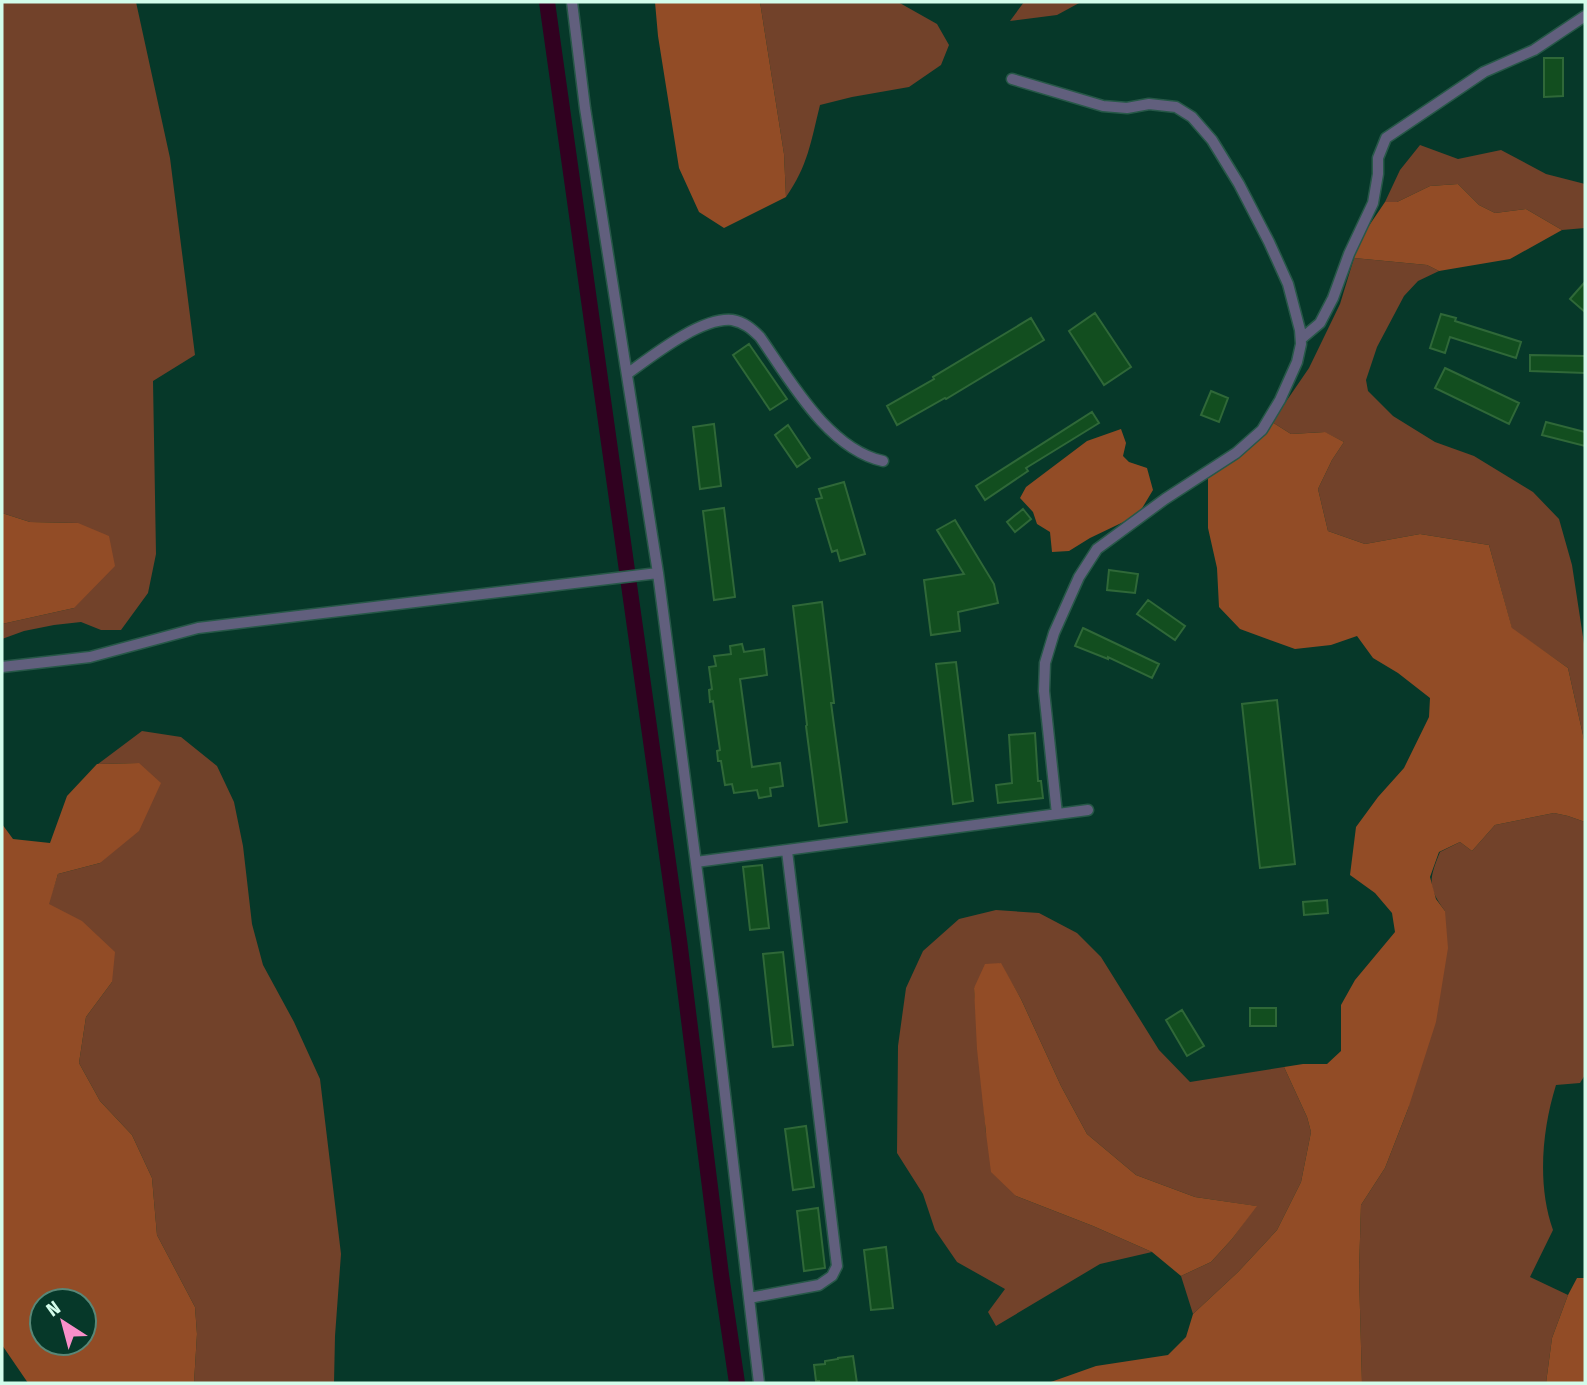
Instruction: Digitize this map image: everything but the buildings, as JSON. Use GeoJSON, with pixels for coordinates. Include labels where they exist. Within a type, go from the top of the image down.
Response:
{"type":"FeatureCollection","features":[{"type":"Feature","properties":{"kind":"street"},"geometry":{"type":"LineString","coordinates":[[572,2],[587,121],[627,374],[653,573],[696,862],[759,1383]]}},
{"type":"Feature","properties":{"kind":"street"},"geometry":{"type":"LineString","coordinates":[[1300,338],[1320,323],[1333,298],[1349,254],[1373,204],[1378,158],[1387,138],[1484,72],[1534,50],[1585,16]]}},
{"type":"Feature","properties":{"kind":"street"},"geometry":{"type":"LineString","coordinates":[[1012,79],[1103,106],[1127,108],[1149,104],[1176,107],[1192,117],[1212,140],[1239,184],[1269,242],[1288,284],[1301,344],[1297,362],[1280,400],[1262,430],[1236,453],[1165,499],[1097,549],[1079,577],[1054,633],[1045,663],[1044,691],[1057,814]]}},
{"type":"Feature","properties":{"kind":"street"},"geometry":{"type":"LineString","coordinates":[[627,374],[663,348],[710,323],[736,320],[750,327],[760,337],[812,410],[833,433],[859,453],[883,461]]}},
{"type":"Feature","properties":{"kind":"street"},"geometry":{"type":"LineString","coordinates":[[2,667],[90,657],[198,628],[653,573]]}},
{"type":"Feature","properties":{"kind":"street"},"geometry":{"type":"LineString","coordinates":[[696,862],[1088,810]]}},
{"type":"Feature","properties":{"kind":"street"},"geometry":{"type":"LineString","coordinates":[[749,1298],[819,1285],[832,1276],[837,1266],[787,851]]}},
{"type":"Feature","properties":{"kind":"shaded area"},"geometry":{"type":"Polygon","coordinates":[[[2,2],[136,2],[170,158],[195,355],[153,381],[156,554],[148,593],[121,630],[101,630],[81,622],[24,631],[2,639],[2,624],[74,608],[78,523],[30,522],[2,513],[2,2]]]}},
{"type":"Feature","properties":{"kind":"shaded area"},"geometry":{"type":"Polygon","coordinates":[[[655,2],[760,2],[784,154],[786,197],[724,228],[699,212],[679,168],[655,2]]]}},
{"type":"Feature","properties":{"kind":"shaded area"},"geometry":{"type":"Polygon","coordinates":[[[760,2],[898,2],[937,24],[949,45],[941,65],[909,87],[820,105],[804,164],[786,197],[784,154],[760,2]]]}},
{"type":"Feature","properties":{"kind":"shaded area"},"geometry":{"type":"Polygon","coordinates":[[[1024,2],[1081,2],[1057,15],[1010,21],[1024,2]]]}},
{"type":"Feature","properties":{"kind":"shaded area"},"geometry":{"type":"Polygon","coordinates":[[[1420,145],[1458,159],[1501,150],[1546,174],[1585,184],[1585,228],[1562,230],[1526,209],[1495,213],[1479,205],[1458,184],[1430,186],[1397,202],[1385,202],[1400,170],[1420,145]]]}},
{"type":"Feature","properties":{"kind":"shaded area"},"geometry":{"type":"Polygon","coordinates":[[[1458,184],[1479,205],[1495,213],[1526,209],[1562,230],[1510,259],[1439,271],[1427,265],[1354,258],[1360,239],[1385,202],[1397,202],[1430,186],[1458,184]]]}},
{"type":"Feature","properties":{"kind":"shaded area"},"geometry":{"type":"Polygon","coordinates":[[[1354,258],[1427,265],[1439,271],[1418,281],[1404,296],[1377,347],[1366,380],[1368,391],[1393,416],[1435,442],[1474,456],[1533,492],[1559,519],[1572,565],[1585,650],[1585,744],[1568,668],[1512,629],[1489,545],[1420,534],[1365,544],[1328,531],[1318,489],[1344,442],[1324,432],[1291,434],[1272,422],[1309,368],[1340,304],[1354,258]]]}},
{"type":"Feature","properties":{"kind":"shaded area"},"geometry":{"type":"Polygon","coordinates":[[[1272,422],[1291,434],[1325,432],[1344,442],[1318,489],[1328,531],[1365,544],[1420,534],[1489,545],[1512,628],[1568,668],[1585,744],[1585,822],[1554,813],[1495,825],[1472,851],[1460,842],[1439,852],[1430,877],[1436,899],[1445,911],[1448,948],[1436,1022],[1408,1109],[1385,1168],[1361,1205],[1359,1273],[1362,1383],[1048,1383],[1096,1366],[1168,1355],[1186,1337],[1193,1314],[1238,1272],[1277,1230],[1301,1182],[1311,1132],[1284,1067],[1327,1064],[1341,1051],[1341,1005],[1355,980],[1395,932],[1392,913],[1375,893],[1350,875],[1356,827],[1404,768],[1429,717],[1430,698],[1373,658],[1357,636],[1331,645],[1295,649],[1240,629],[1219,607],[1217,568],[1208,528],[1208,478],[1237,458],[1272,422]]]}},
{"type":"Feature","properties":{"kind":"shaded area"},"geometry":{"type":"Polygon","coordinates":[[[1121,429],[1126,443],[1123,456],[1129,462],[1147,468],[1153,490],[1138,515],[1069,551],[1052,552],[1050,532],[1037,524],[1033,512],[1020,498],[1026,487],[1087,441],[1121,429]]]}},
{"type":"Feature","properties":{"kind":"shaded area"},"geometry":{"type":"Polygon","coordinates":[[[2,513],[30,522],[78,523],[109,536],[115,566],[74,608],[2,624],[2,513]]]}},
{"type":"Feature","properties":{"kind":"shaded area"},"geometry":{"type":"Polygon","coordinates":[[[142,731],[181,737],[217,766],[234,802],[243,846],[252,924],[263,965],[294,1022],[320,1079],[341,1254],[334,1383],[194,1383],[197,1334],[195,1307],[157,1235],[152,1178],[132,1135],[100,1101],[79,1063],[86,1017],[112,982],[48,904],[58,874],[100,863],[139,763],[98,764],[142,731]]]}},
{"type":"Feature","properties":{"kind":"shaded area"},"geometry":{"type":"Polygon","coordinates":[[[139,763],[161,783],[139,831],[100,863],[58,874],[49,904],[82,921],[115,952],[112,982],[86,1017],[79,1063],[100,1101],[132,1135],[152,1178],[157,1235],[195,1307],[197,1334],[194,1383],[28,1383],[2,1345],[2,824],[13,839],[50,843],[67,796],[97,764],[139,763]]]}},
{"type":"Feature","properties":{"kind":"shaded area"},"geometry":{"type":"Polygon","coordinates":[[[1554,813],[1585,822],[1585,1075],[1580,1083],[1556,1085],[1547,1120],[1543,1176],[1553,1230],[1530,1277],[1568,1295],[1552,1338],[1546,1383],[1362,1383],[1359,1273],[1361,1205],[1385,1168],[1408,1109],[1445,911],[1433,889],[1434,869],[1440,852],[1460,842],[1472,851],[1495,825],[1554,813]]]}},
{"type":"Feature","properties":{"kind":"shaded area"},"geometry":{"type":"Polygon","coordinates":[[[996,910],[1039,913],[1077,933],[1101,957],[1159,1050],[1190,1082],[1284,1067],[1311,1132],[1301,1182],[1277,1230],[1238,1272],[1193,1314],[1181,1276],[1211,1262],[1256,1206],[1195,1197],[1136,1175],[1087,1134],[1061,1086],[1021,999],[1000,963],[974,988],[986,1133],[1016,1196],[1152,1252],[1100,1264],[996,1326],[988,1312],[1005,1289],[957,1262],[935,1230],[923,1194],[897,1153],[898,1046],[906,988],[923,951],[959,919],[996,910]]]}},
{"type":"Feature","properties":{"kind":"shaded area"},"geometry":{"type":"Polygon","coordinates":[[[1001,963],[1087,1134],[1136,1175],[1195,1197],[1257,1206],[1211,1262],[1181,1276],[1152,1252],[1016,1196],[991,1172],[977,1049],[974,988],[985,964],[1001,963]]]}},
{"type":"Feature","properties":{"kind":"shaded area"},"geometry":{"type":"Polygon","coordinates":[[[1577,1278],[1585,1278],[1585,1383],[1546,1383],[1552,1338],[1577,1278]]]}},
{"type":"Feature","properties":{"kind":"waterway"},"geometry":{"type":"LineString","coordinates":[[547,2],[679,940],[737,1383]]}}]}
